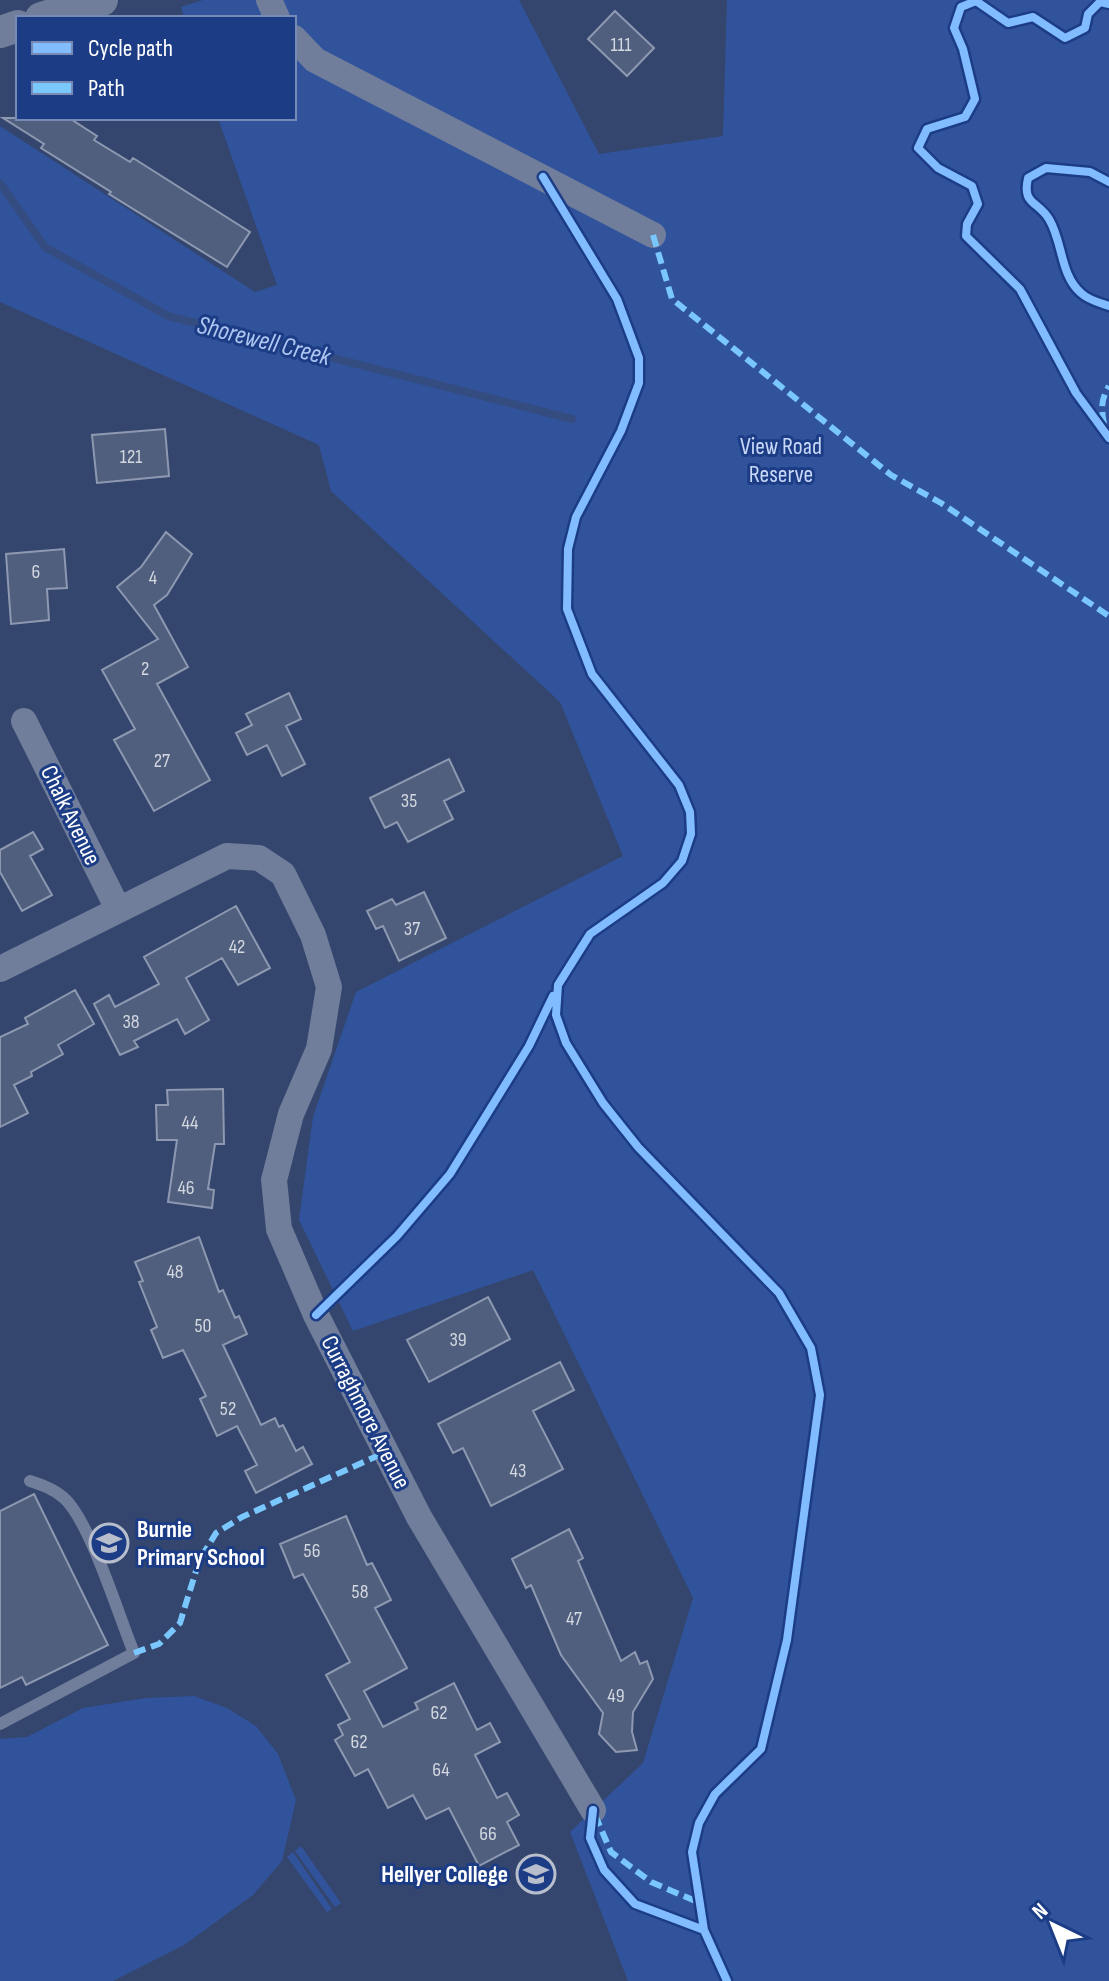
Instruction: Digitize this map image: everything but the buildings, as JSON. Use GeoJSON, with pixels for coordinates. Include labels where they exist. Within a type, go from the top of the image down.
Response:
{"type":"FeatureCollection","features":[{"type":"Feature","properties":{"kind":"street"},"geometry":{"type":"LineString","coordinates":[[48,16],[102,0]]}},
{"type":"Feature","properties":{"kind":"street"},"geometry":{"type":"LineString","coordinates":[[296,40],[315,60],[653,235]]}},
{"type":"Feature","properties":{"kind":"street","name":"Chalk Avenue"},"geometry":{"type":"LineString","coordinates":[[24,721],[118,909]]}},
{"type":"Feature","properties":{"kind":"street","name":"Curraghmore Avenue"},"geometry":{"type":"LineString","coordinates":[[0,969],[227,856],[259,858],[283,874],[313,935],[329,987],[319,1049],[291,1114],[274,1180],[279,1229],[316,1315],[419,1517],[593,1810]]}},
{"type":"Feature","properties":{"kind":"lane"},"geometry":{"type":"LineString","coordinates":[[0,1724],[134,1653],[81,1519],[64,1498],[30,1481]]}},
{"type":"Feature","properties":{"kind":"green space","name":"View Road Reserve"},"geometry":{"type":"Polygon","coordinates":[[[203,0],[519,0],[599,154],[723,136],[727,0],[1109,0],[1109,1981],[628,1981],[570,1832],[643,1763],[693,1598],[533,1270],[353,1331],[299,1220],[313,1117],[356,992],[623,856],[560,702],[331,491],[319,445],[0,302],[0,126],[255,292],[277,285],[219,120],[296,120],[296,16],[183,16],[181,7],[203,0]]]}},
{"type":"Feature","properties":{"kind":"green space"},"geometry":{"type":"Polygon","coordinates":[[[194,1696],[227,1708],[256,1726],[278,1754],[296,1800],[282,1861],[253,1895],[184,1945],[113,1981],[0,1981],[0,1739],[27,1737],[83,1708],[146,1698],[194,1696]]]}},
{"type":"Feature","properties":{"kind":"green space"},"geometry":{"type":"Polygon","coordinates":[[[301,1846],[341,1903],[335,1907],[295,1851],[301,1846]]]}},
{"type":"Feature","properties":{"kind":"green space"},"geometry":{"type":"Polygon","coordinates":[[[293,1852],[332,1909],[327,1912],[287,1857],[293,1852]]]}},
{"type":"Feature","properties":{"kind":"waterway","name":"Shorewell Creek"},"geometry":{"type":"LineString","coordinates":[[0,183],[45,247],[168,316],[572,419]]}},
{"type":"Feature","properties":{"kind":"marked path"},"geometry":{"type":"LineString","coordinates":[[653,235],[672,299],[891,475],[941,503],[1109,616]]}},
{"type":"Feature","properties":{"kind":"marked path"},"geometry":{"type":"LineString","coordinates":[[1104,424],[1102,404],[1109,386]]}},
{"type":"Feature","properties":{"kind":"marked path"},"geometry":{"type":"LineString","coordinates":[[134,1653],[159,1644],[180,1623],[199,1561],[216,1533],[242,1517],[386,1452]]}},
{"type":"Feature","properties":{"kind":"marked path"},"geometry":{"type":"LineString","coordinates":[[595,1815],[611,1852],[651,1882],[700,1903]]}},
{"type":"Feature","properties":{"kind":"cycle path"},"geometry":{"type":"LineString","coordinates":[[1109,4],[1100,2],[1088,14],[1085,28],[1065,38],[1033,17],[1008,23],[976,1],[961,7],[954,28],[963,49],[975,99],[965,117],[927,129],[918,148],[938,168],[972,186],[978,204],[967,224],[966,236],[1020,289],[1076,393],[1109,438]]}},
{"type":"Feature","properties":{"kind":"cycle path"},"geometry":{"type":"LineString","coordinates":[[1109,182],[1090,172],[1046,168],[1028,178],[1027,187],[1029,198],[1054,228],[1065,268],[1074,286],[1087,298],[1109,306]]}},
{"type":"Feature","properties":{"kind":"cycle path"},"geometry":{"type":"LineString","coordinates":[[543,177],[617,299],[639,358],[639,383],[621,431],[576,517],[568,549],[567,609],[592,674],[679,785],[690,812],[691,834],[682,861],[663,883],[590,934],[558,985],[556,1015],[566,1043],[603,1103],[638,1147],[779,1293],[811,1348],[820,1395],[787,1640],[761,1749],[715,1794],[699,1823],[692,1852],[704,1930],[727,1981]]}},
{"type":"Feature","properties":{"kind":"cycle path"},"geometry":{"type":"LineString","coordinates":[[316,1315],[397,1236],[450,1174],[529,1046],[553,996]]}},
{"type":"Feature","properties":{"kind":"cycle path"},"geometry":{"type":"LineString","coordinates":[[593,1810],[590,1838],[604,1870],[635,1904],[704,1930]]}},
{"type":"Feature","properties":{"kind":"place","name":"Burnie Primary School"},"geometry":{"type":"Point","coordinates":[109,1543]}},
{"type":"Feature","properties":{"kind":"place","name":"Hellyer College"},"geometry":{"type":"Point","coordinates":[536,1874]}}]}
